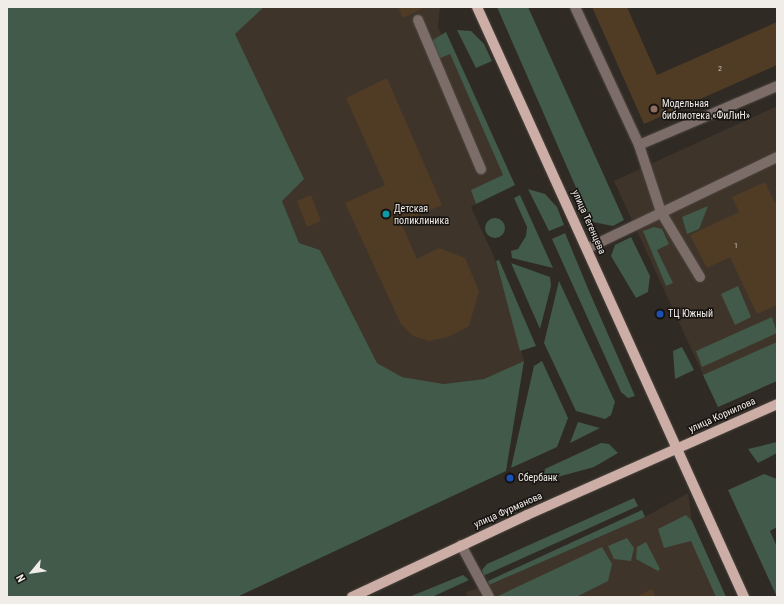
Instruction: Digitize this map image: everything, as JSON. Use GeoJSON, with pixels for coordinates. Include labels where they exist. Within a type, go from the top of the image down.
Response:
{"type":"FeatureCollection","features":[{"type":"Feature","properties":{"kind":"main road","name":"улица Тегенцева"},"geometry":{"type":"LineString","coordinates":[[477,7],[588,248],[676,448],[744,597]]}},
{"type":"Feature","properties":{"kind":"main road","name":"улица Корнилова"},"geometry":{"type":"LineString","coordinates":[[676,448],[777,404]]}},
{"type":"Feature","properties":{"kind":"main road","name":"улица Фурманова"},"geometry":{"type":"LineString","coordinates":[[352,597],[461,545],[676,448]]}},
{"type":"Feature","properties":{"kind":"lane"},"geometry":{"type":"LineString","coordinates":[[575,7],[639,145],[661,212],[700,277]]}},
{"type":"Feature","properties":{"kind":"lane"},"geometry":{"type":"LineString","coordinates":[[418,20],[481,169]]}},
{"type":"Feature","properties":{"kind":"lane"},"geometry":{"type":"LineString","coordinates":[[639,145],[777,86]]}},
{"type":"Feature","properties":{"kind":"lane"},"geometry":{"type":"LineString","coordinates":[[588,248],[777,157]]}},
{"type":"Feature","properties":{"kind":"lane"},"geometry":{"type":"LineString","coordinates":[[461,545],[489,597]]}},
{"type":"Feature","properties":{"kind":"shaded area"},"geometry":{"type":"Polygon","coordinates":[[[264,7],[440,7],[438,27],[503,175],[472,190],[476,204],[471,207],[495,259],[524,361],[484,379],[444,384],[402,377],[377,363],[320,250],[299,243],[282,201],[235,34],[264,7]]]}},
{"type":"Feature","properties":{"kind":"shaded area"},"geometry":{"type":"Polygon","coordinates":[[[777,106],[777,381],[718,407],[614,181],[777,106]]]}},
{"type":"Feature","properties":{"kind":"shaded area"},"geometry":{"type":"Polygon","coordinates":[[[688,493],[692,521],[726,597],[468,597],[466,592],[489,585],[645,517],[688,493]]]}},
{"type":"Feature","properties":{"kind":"green space"},"geometry":{"type":"Polygon","coordinates":[[[7,7],[264,7],[235,34],[304,179],[282,201],[299,243],[320,250],[377,363],[402,377],[444,384],[484,379],[524,361],[506,471],[237,597],[7,597],[7,7]]]}},
{"type":"Feature","properties":{"kind":"green space"},"geometry":{"type":"Polygon","coordinates":[[[497,7],[528,7],[624,220],[613,226],[593,222],[588,215],[497,7]]]}},
{"type":"Feature","properties":{"kind":"green space"},"geometry":{"type":"Polygon","coordinates":[[[457,30],[471,31],[484,44],[492,61],[476,68],[457,30]]]}},
{"type":"Feature","properties":{"kind":"green space"},"geometry":{"type":"Polygon","coordinates":[[[446,32],[515,185],[476,204],[471,190],[503,175],[450,54],[431,62],[431,41],[446,32]]]}},
{"type":"Feature","properties":{"kind":"green space"},"geometry":{"type":"Polygon","coordinates":[[[528,189],[545,194],[557,207],[564,225],[549,231],[528,189]]]}},
{"type":"Feature","properties":{"kind":"green space"},"geometry":{"type":"Polygon","coordinates":[[[520,195],[553,268],[512,258],[511,251],[518,249],[526,236],[527,227],[514,198],[520,195]]]}},
{"type":"Feature","properties":{"kind":"green space"},"geometry":{"type":"Polygon","coordinates":[[[708,206],[699,229],[687,234],[682,217],[708,206]]]}},
{"type":"Feature","properties":{"kind":"green space"},"geometry":{"type":"Polygon","coordinates":[[[495,218],[502,221],[505,228],[502,235],[495,238],[488,235],[485,228],[488,221],[495,218]]]}},
{"type":"Feature","properties":{"kind":"green space"},"geometry":{"type":"Polygon","coordinates":[[[654,227],[662,229],[669,244],[657,250],[673,283],[666,286],[643,231],[654,227]]]}},
{"type":"Feature","properties":{"kind":"green space"},"geometry":{"type":"Polygon","coordinates":[[[565,233],[635,396],[628,398],[621,392],[552,239],[565,233]]]}},
{"type":"Feature","properties":{"kind":"green space"},"geometry":{"type":"Polygon","coordinates":[[[631,237],[650,276],[648,292],[636,298],[611,256],[615,245],[631,237]]]}},
{"type":"Feature","properties":{"kind":"green space"},"geometry":{"type":"Polygon","coordinates":[[[499,260],[536,346],[520,351],[496,261],[499,260]]]}},
{"type":"Feature","properties":{"kind":"green space"},"geometry":{"type":"Polygon","coordinates":[[[511,263],[550,277],[551,286],[540,329],[511,263]]]}},
{"type":"Feature","properties":{"kind":"green space"},"geometry":{"type":"Polygon","coordinates":[[[559,281],[615,402],[611,415],[605,419],[576,411],[544,343],[559,281]]]}},
{"type":"Feature","properties":{"kind":"green space"},"geometry":{"type":"Polygon","coordinates":[[[738,286],[751,317],[735,325],[721,294],[738,286]]]}},
{"type":"Feature","properties":{"kind":"green space"},"geometry":{"type":"Polygon","coordinates":[[[772,317],[777,333],[702,367],[696,351],[772,317]]]}},
{"type":"Feature","properties":{"kind":"green space"},"geometry":{"type":"Polygon","coordinates":[[[777,342],[777,381],[718,407],[703,375],[777,342]]]}},
{"type":"Feature","properties":{"kind":"green space"},"geometry":{"type":"Polygon","coordinates":[[[682,347],[694,370],[675,379],[673,351],[682,347]]]}},
{"type":"Feature","properties":{"kind":"green space"},"geometry":{"type":"Polygon","coordinates":[[[542,361],[568,418],[557,447],[511,468],[534,366],[542,361]]]}},
{"type":"Feature","properties":{"kind":"green space"},"geometry":{"type":"Polygon","coordinates":[[[578,422],[600,428],[570,443],[578,422]]]}},
{"type":"Feature","properties":{"kind":"green space"},"geometry":{"type":"Polygon","coordinates":[[[777,442],[777,453],[758,463],[748,449],[777,442]]]}},
{"type":"Feature","properties":{"kind":"green space"},"geometry":{"type":"Polygon","coordinates":[[[601,443],[609,444],[618,453],[594,467],[543,481],[545,469],[601,443]]]}},
{"type":"Feature","properties":{"kind":"green space"},"geometry":{"type":"Polygon","coordinates":[[[764,474],[777,479],[777,527],[770,531],[777,547],[777,597],[728,490],[764,474]]]}},
{"type":"Feature","properties":{"kind":"green space"},"geometry":{"type":"Polygon","coordinates":[[[634,498],[638,506],[483,576],[482,570],[487,564],[634,498]]]}},
{"type":"Feature","properties":{"kind":"green space"},"geometry":{"type":"Polygon","coordinates":[[[642,510],[645,517],[489,585],[488,581],[642,510]]]}},
{"type":"Feature","properties":{"kind":"green space"},"geometry":{"type":"Polygon","coordinates":[[[686,515],[692,521],[726,597],[716,597],[691,541],[664,548],[658,529],[686,515]]]}},
{"type":"Feature","properties":{"kind":"green space"},"geometry":{"type":"Polygon","coordinates":[[[627,538],[634,548],[631,561],[614,559],[608,546],[627,538]]]}},
{"type":"Feature","properties":{"kind":"green space"},"geometry":{"type":"Polygon","coordinates":[[[646,542],[660,569],[658,571],[636,559],[637,547],[646,542]]]}},
{"type":"Feature","properties":{"kind":"green space"},"geometry":{"type":"Polygon","coordinates":[[[602,547],[612,564],[608,581],[576,597],[496,597],[602,547]]]}},
{"type":"Feature","properties":{"kind":"green space"},"geometry":{"type":"Polygon","coordinates":[[[463,575],[469,580],[432,597],[409,597],[463,575]]]}},
{"type":"Feature","properties":{"kind":"building"},"geometry":{"type":"Polygon","coordinates":[[[398,7],[425,7],[403,18],[398,7]]]}},
{"type":"Feature","properties":{"kind":"building"},"geometry":{"type":"Polygon","coordinates":[[[592,7],[627,7],[657,75],[777,22],[777,65],[644,124],[592,7]]]}},
{"type":"Feature","properties":{"kind":"building","name":"Детская поликлиника"},"geometry":{"type":"Polygon","coordinates":[[[387,78],[442,205],[401,223],[417,259],[439,248],[465,258],[479,291],[469,326],[448,337],[429,341],[413,336],[401,324],[345,203],[385,185],[346,98],[387,78]]]}},
{"type":"Feature","properties":{"kind":"building"},"geometry":{"type":"Polygon","coordinates":[[[765,182],[775,203],[777,201],[777,305],[757,314],[730,257],[707,268],[690,235],[739,212],[732,197],[765,182]]]}},
{"type":"Feature","properties":{"kind":"building"},"geometry":{"type":"Polygon","coordinates":[[[311,195],[321,221],[307,227],[297,201],[311,195]]]}},
{"type":"Feature","properties":{"kind":"building"},"geometry":{"type":"Polygon","coordinates":[[[652,589],[656,597],[635,597],[652,589]]]}},
{"type":"Feature","properties":{"kind":"place","name":"Модельная библиотека «ФиЛиН»"},"geometry":{"type":"Point","coordinates":[654,109]}},
{"type":"Feature","properties":{"kind":"place","name":"Детская поликлиника"},"geometry":{"type":"Point","coordinates":[386,214]}},
{"type":"Feature","properties":{"kind":"place","name":"ТЦ Южный"},"geometry":{"type":"Point","coordinates":[660,314]}},
{"type":"Feature","properties":{"kind":"place","name":"Сбербанк"},"geometry":{"type":"Point","coordinates":[510,478]}}]}
